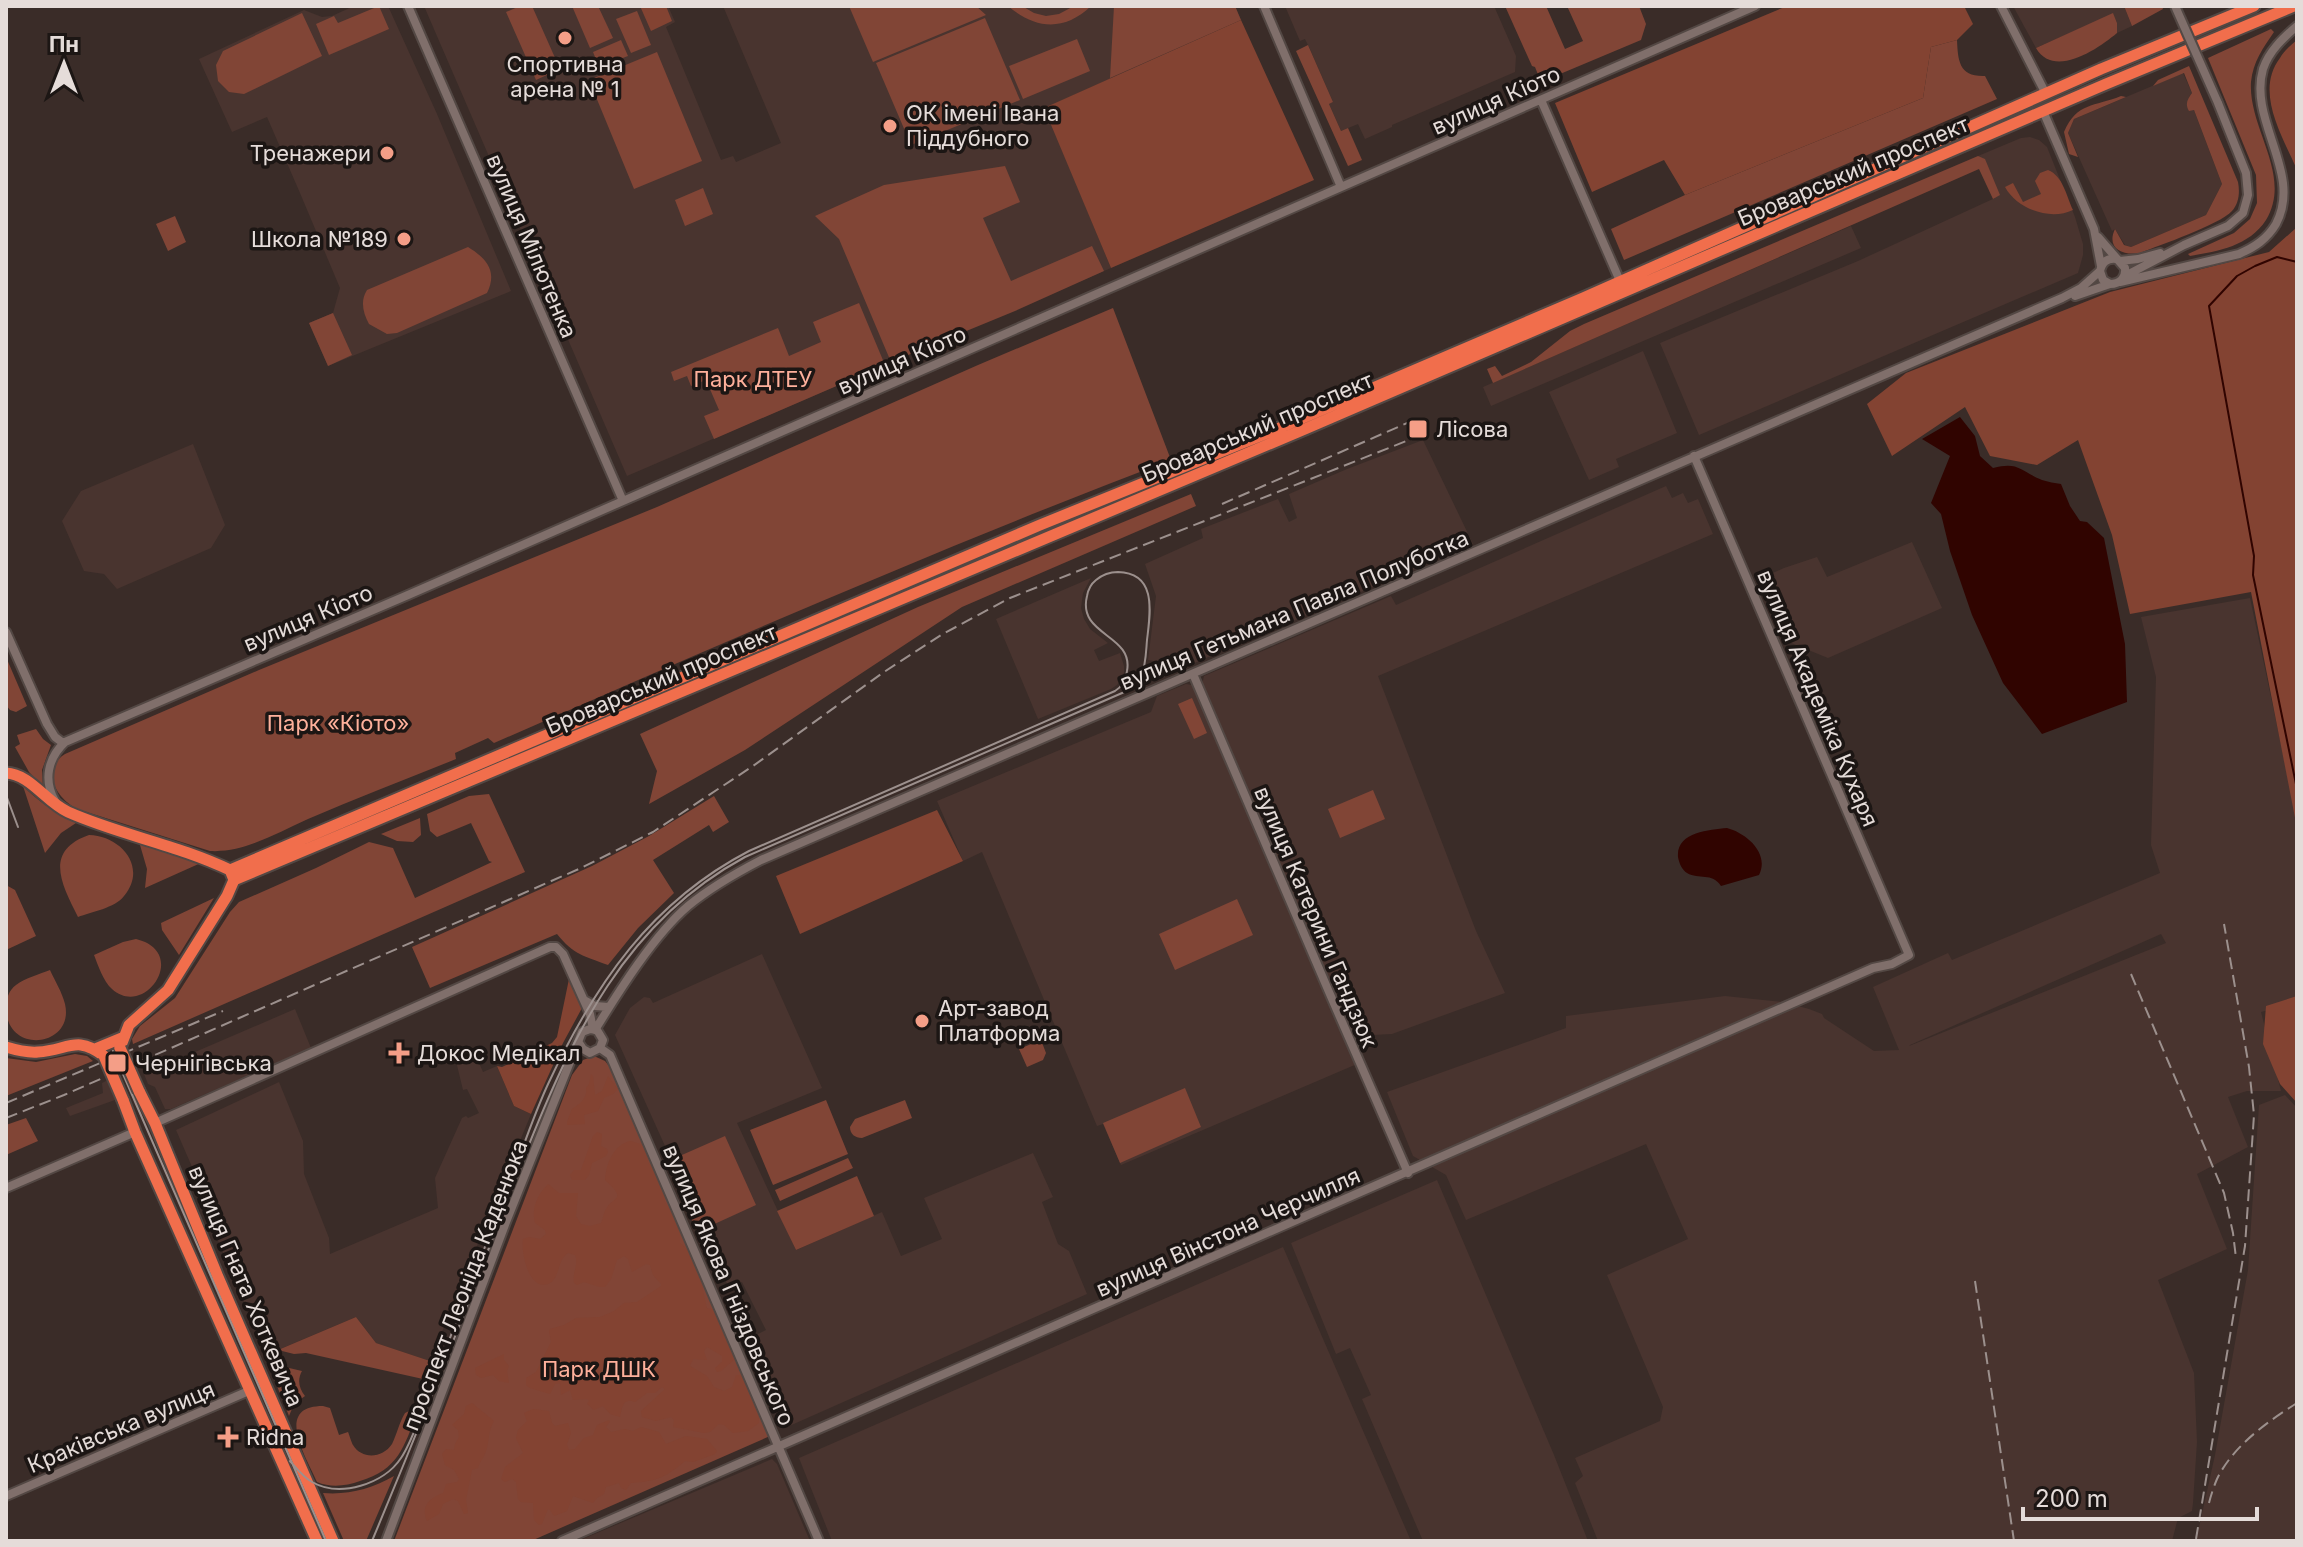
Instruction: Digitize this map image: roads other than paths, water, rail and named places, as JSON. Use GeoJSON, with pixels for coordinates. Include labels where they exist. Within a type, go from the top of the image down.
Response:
{"type":"FeatureCollection","features":[{"type":"Feature","properties":{"kind":"highway","name":"Броварський проспект"},"geometry":{"type":"LineString","coordinates":[[232,875],[1026,531],[1277,429],[2254,6]]}},
{"type":"Feature","properties":{"kind":"highway","name":"Броварський проспект"},"geometry":{"type":"LineString","coordinates":[[232,875],[1276,441],[2220,35],[2294,6]]}},
{"type":"Feature","properties":{"kind":"highway"},"geometry":{"type":"LineString","coordinates":[[6,773],[17,775],[67,811],[206,858],[232,875],[227,896],[168,990],[129,1025],[122,1042],[100,1053],[83,1044],[36,1053],[6,1047]]}},
{"type":"Feature","properties":{"kind":"highway","name":"вулиця Гната Хоткевича"},"geometry":{"type":"LineString","coordinates":[[122,1042],[139,1091],[333,1541]]}},
{"type":"Feature","properties":{"kind":"highway","name":"вулиця Гната Хоткевича"},"geometry":{"type":"LineString","coordinates":[[100,1053],[317,1541]]}},
{"type":"Feature","properties":{"kind":"street","name":"вулиця Мілютенка"},"geometry":{"type":"LineString","coordinates":[[408,6],[623,501]]}},
{"type":"Feature","properties":{"kind":"street"},"geometry":{"type":"LineString","coordinates":[[1264,6],[1341,187]]}},
{"type":"Feature","properties":{"kind":"street","name":"вулиця Кіото"},"geometry":{"type":"LineString","coordinates":[[63,743],[1755,6]]}},
{"type":"Feature","properties":{"kind":"street"},"geometry":{"type":"LineString","coordinates":[[2001,6],[2046,94]]}},
{"type":"Feature","properties":{"kind":"street"},"geometry":{"type":"LineString","coordinates":[[2094,229],[2103,280],[2118,281],[2184,245],[2228,226],[2237,220],[2247,205],[2246,173],[2175,6]]}},
{"type":"Feature","properties":{"kind":"street","name":"вулиця Гетьмана Павла Полуботка"},"geometry":{"type":"LineString","coordinates":[[2062,298],[2118,281],[2239,254],[2254,248],[2272,230],[2284,206],[2285,179],[2260,88],[2269,56],[2297,26]]}},
{"type":"Feature","properties":{"kind":"street"},"geometry":{"type":"LineString","coordinates":[[1541,100],[1620,281]]}},
{"type":"Feature","properties":{"kind":"street"},"geometry":{"type":"LineString","coordinates":[[2043,111],[2094,229],[2125,268],[2118,281]]}},
{"type":"Feature","properties":{"kind":"street"},"geometry":{"type":"LineString","coordinates":[[2100,268],[2108,259],[2138,259],[2184,245]]}},
{"type":"Feature","properties":{"kind":"street","name":"вулиця Гетьмана Павла Полуботка"},"geometry":{"type":"LineString","coordinates":[[594,1029],[632,974],[679,915],[712,888],[749,866],[944,779],[2062,298],[2081,288],[2100,268]]}},
{"type":"Feature","properties":{"kind":"street","name":"вулиця Академіка Кухаря"},"geometry":{"type":"LineString","coordinates":[[1694,456],[1909,955]]}},
{"type":"Feature","properties":{"kind":"street"},"geometry":{"type":"LineString","coordinates":[[6,632],[47,724],[63,743],[50,763],[48,774],[57,806]]}},
{"type":"Feature","properties":{"kind":"street","name":"вулиця Катерини Гандзюк"},"geometry":{"type":"LineString","coordinates":[[1193,674],[1408,1173]]}},
{"type":"Feature","properties":{"kind":"street"},"geometry":{"type":"LineString","coordinates":[[155,1123],[550,947],[556,947],[563,954],[594,1029],[602,1037],[600,1048],[590,1053],[579,1043],[582,1032],[594,1029]]}},
{"type":"Feature","properties":{"kind":"street","name":"вулиця Вінстона Черчилля"},"geometry":{"type":"LineString","coordinates":[[562,1541],[1873,968],[1892,964],[1909,955]]}},
{"type":"Feature","properties":{"kind":"street"},"geometry":{"type":"LineString","coordinates":[[583,999],[595,1006],[609,1007]]}},
{"type":"Feature","properties":{"kind":"street","name":"проспект Леоніда Каденюка"},"geometry":{"type":"LineString","coordinates":[[386,1541],[511,1208],[579,1043]]}},
{"type":"Feature","properties":{"kind":"street","name":"вулиця Якова Гніздовського"},"geometry":{"type":"LineString","coordinates":[[600,1048],[610,1055],[819,1541]]}},
{"type":"Feature","properties":{"kind":"street"},"geometry":{"type":"LineString","coordinates":[[6,1188],[135,1132]]}},
{"type":"Feature","properties":{"kind":"street","name":"Краківська вулиця"},"geometry":{"type":"LineString","coordinates":[[6,1496],[251,1390]]}},
{"type":"Feature","properties":{"kind":"waterway"},"geometry":{"type":"LineString","coordinates":[[2297,262],[2277,257],[2255,266],[2237,276],[2209,306],[2254,556],[2253,575],[2297,789]]}},
{"type":"Feature","properties":{"kind":"tram line"},"geometry":{"type":"LineString","coordinates":[[290,1461],[312,1482],[335,1489],[361,1486],[373,1481],[401,1458],[424,1407],[549,1082],[607,979],[655,921],[683,895],[749,851],[1118,689],[1126,677],[1127,659],[1122,649],[1090,619],[1086,609],[1087,596],[1094,582],[1109,573],[1131,574],[1140,579],[1146,587],[1150,607],[1146,654],[1141,676],[1129,690],[745,857],[703,884],[667,914],[635,949],[583,1026],[542,1112],[372,1541]]}},
{"type":"Feature","properties":{"kind":"tram line"},"geometry":{"type":"LineString","coordinates":[[6,795],[18,827]]}},
{"type":"Feature","properties":{"kind":"tram line"},"geometry":{"type":"LineString","coordinates":[[113,1051],[326,1541]]}},
{"type":"Feature","properties":{"kind":"railway"},"geometry":{"type":"LineString","coordinates":[[1222,504],[1414,420]]}},
{"type":"Feature","properties":{"kind":"railway"},"geometry":{"type":"LineString","coordinates":[[6,1118],[581,868],[653,832],[753,766],[884,672],[941,635],[1010,598],[1419,436]]}},
{"type":"Feature","properties":{"kind":"railway"},"geometry":{"type":"LineString","coordinates":[[2196,1539],[2245,1246],[2254,1115],[2249,1067],[2224,924]]}},
{"type":"Feature","properties":{"kind":"railway"},"geometry":{"type":"LineString","coordinates":[[2131,974],[2224,1193],[2236,1258]]}},
{"type":"Feature","properties":{"kind":"railway"},"geometry":{"type":"LineString","coordinates":[[6,1103],[223,1011]]}},
{"type":"Feature","properties":{"kind":"railway"},"geometry":{"type":"LineString","coordinates":[[1975,1281],[2014,1541]]}},
{"type":"Feature","properties":{"kind":"railway"},"geometry":{"type":"LineString","coordinates":[[2209,1503],[2217,1479],[2241,1445],[2297,1403]]}},
{"type":"Feature","properties":{"kind":"place","name":"Спортивна арена № 1"},"geometry":{"type":"Point","coordinates":[565,38]}},
{"type":"Feature","properties":{"kind":"place","name":"ОК імені Івана Піддубного"},"geometry":{"type":"Point","coordinates":[890,126]}},
{"type":"Feature","properties":{"kind":"place","name":"Тренажери"},"geometry":{"type":"Point","coordinates":[387,153]}},
{"type":"Feature","properties":{"kind":"place","name":"Школа №189"},"geometry":{"type":"Point","coordinates":[404,239]}},
{"type":"Feature","properties":{"kind":"place","name":"Лісова"},"geometry":{"type":"Point","coordinates":[1418,429]}},
{"type":"Feature","properties":{"kind":"place","name":"Арт-завод Платформа"},"geometry":{"type":"Point","coordinates":[922,1021]}},
{"type":"Feature","properties":{"kind":"place","name":"Докос Медікал"},"geometry":{"type":"Point","coordinates":[399,1053]}},
{"type":"Feature","properties":{"kind":"place","name":"Чернігівська"},"geometry":{"type":"Point","coordinates":[117,1063]}},
{"type":"Feature","properties":{"kind":"place","name":"Ridna"},"geometry":{"type":"Point","coordinates":[228,1437]}},
{"type":"Feature","properties":{"kind":"park label","name":"Парк ДТЕУ"},"geometry":{"type":"Point","coordinates":[753,379]}},
{"type":"Feature","properties":{"kind":"park label","name":"Парк «Кіото»"},"geometry":{"type":"Point","coordinates":[338,723]}},
{"type":"Feature","properties":{"kind":"park label","name":"Парк ДШК"},"geometry":{"type":"Point","coordinates":[599,1369]}}]}
